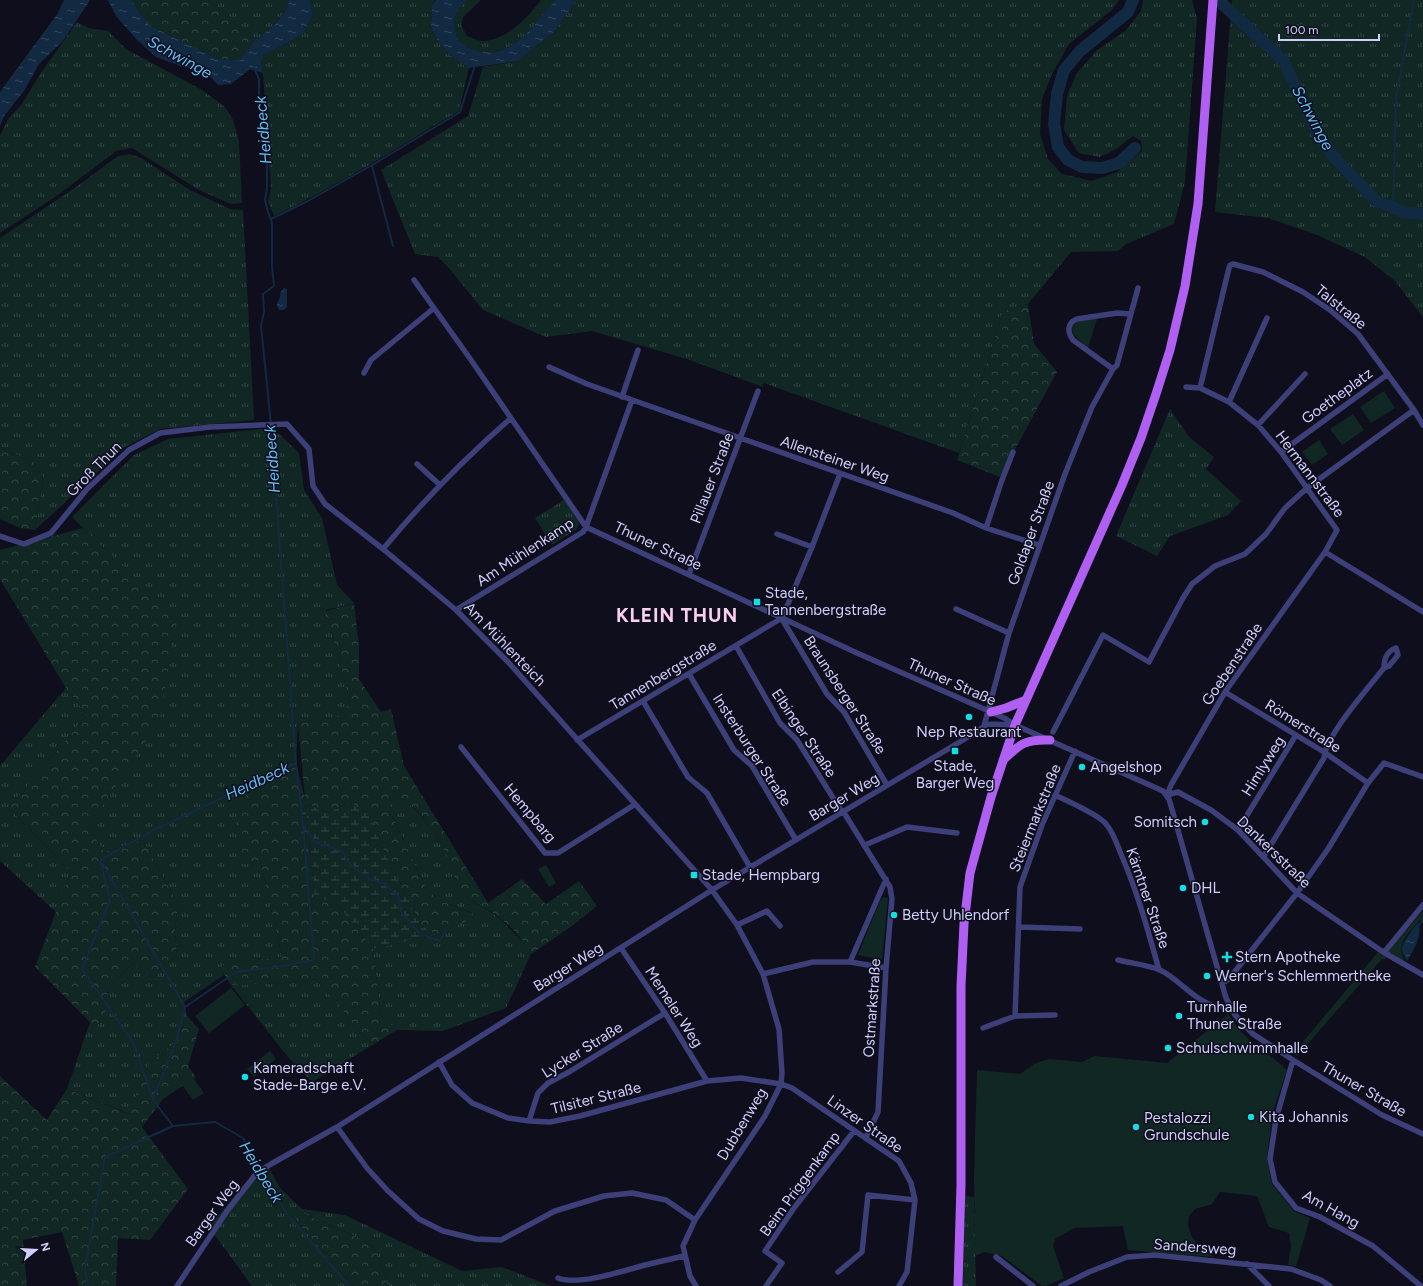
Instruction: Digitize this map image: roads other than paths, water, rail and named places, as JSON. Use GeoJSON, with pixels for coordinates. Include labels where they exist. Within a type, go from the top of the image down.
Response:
{"type":"FeatureCollection","features":[{"type":"Feature","properties":{"kind":"main road"},"geometry":{"type":"LineString","coordinates":[[958,1286],[961,1185],[961,986],[964,924],[970,873],[990,797],[1015,725],[1127,471],[1158,391],[1170,350],[1185,286],[1198,204],[1214,0]]}},
{"type":"Feature","properties":{"kind":"main road"},"geometry":{"type":"LineString","coordinates":[[989,711],[1006,708],[1026,700]]}},
{"type":"Feature","properties":{"kind":"main road"},"geometry":{"type":"LineString","coordinates":[[1002,761],[1023,743],[1051,736]]}},
{"type":"Feature","properties":{"kind":"street","name":"Talstraße"},"geometry":{"type":"LineString","coordinates":[[1200,388],[1230,265],[1233,264],[1264,272],[1303,292],[1330,310],[1358,334],[1414,410],[1423,425]]}},
{"type":"Feature","properties":{"kind":"street"},"geometry":{"type":"LineString","coordinates":[[414,280],[586,526]]}},
{"type":"Feature","properties":{"kind":"street","name":"Goldaper Straße"},"geometry":{"type":"LineString","coordinates":[[984,726],[1009,633],[1039,545],[1092,407],[1113,369],[1117,365],[1138,288]]}},
{"type":"Feature","properties":{"kind":"street"},"geometry":{"type":"LineString","coordinates":[[364,373],[371,360],[434,308]]}},
{"type":"Feature","properties":{"kind":"street"},"geometry":{"type":"LineString","coordinates":[[1113,369],[1073,340],[1069,330],[1070,324],[1077,319],[1117,313],[1130,314]]}},
{"type":"Feature","properties":{"kind":"street"},"geometry":{"type":"LineString","coordinates":[[1229,402],[1267,318]]}},
{"type":"Feature","properties":{"kind":"street"},"geometry":{"type":"LineString","coordinates":[[622,396],[638,350]]}},
{"type":"Feature","properties":{"kind":"street","name":"Allensteiner Weg"},"geometry":{"type":"LineString","coordinates":[[549,367],[587,384],[953,513],[986,528],[1039,545]]}},
{"type":"Feature","properties":{"kind":"street"},"geometry":{"type":"LineString","coordinates":[[1258,425],[1305,374]]}},
{"type":"Feature","properties":{"kind":"street","name":"Goetheplatz"},"geometry":{"type":"LineString","coordinates":[[1281,452],[1388,374]]}},
{"type":"Feature","properties":{"kind":"street","name":"Hermannstraße"},"geometry":{"type":"LineString","coordinates":[[1186,387],[1200,388],[1229,402],[1258,425],[1281,452],[1337,530],[1325,552]]}},
{"type":"Feature","properties":{"kind":"street","name":"Pillauer Straße"},"geometry":{"type":"LineString","coordinates":[[688,574],[758,391]]}},
{"type":"Feature","properties":{"kind":"street"},"geometry":{"type":"LineString","coordinates":[[586,526],[632,400]]}},
{"type":"Feature","properties":{"kind":"street"},"geometry":{"type":"LineString","coordinates":[[1051,736],[1103,636],[1148,662],[1192,584],[1215,566],[1245,554],[1266,534],[1285,508],[1307,488],[1414,410]]}},
{"type":"Feature","properties":{"kind":"street"},"geometry":{"type":"LineString","coordinates":[[383,549],[412,514],[440,485],[511,418]]}},
{"type":"Feature","properties":{"kind":"street","name":"Groß Thun"},"geometry":{"type":"LineString","coordinates":[[0,536],[24,544],[51,533],[87,488],[129,450],[160,433],[210,427],[287,424]]}},
{"type":"Feature","properties":{"kind":"street","name":"Am Mühlenteich"},"geometry":{"type":"LineString","coordinates":[[287,424],[309,448],[313,486],[325,504],[383,549],[456,610],[509,663],[712,890]]}},
{"type":"Feature","properties":{"kind":"street"},"geometry":{"type":"LineString","coordinates":[[986,528],[1013,452]]}},
{"type":"Feature","properties":{"kind":"street"},"geometry":{"type":"LineString","coordinates":[[417,464],[440,485]]}},
{"type":"Feature","properties":{"kind":"street"},"geometry":{"type":"LineString","coordinates":[[782,618],[812,547],[840,474]]}},
{"type":"Feature","properties":{"kind":"street","name":"Thuner Straße"},"geometry":{"type":"LineString","coordinates":[[586,526],[782,618],[1006,718],[1015,725],[1051,736],[1075,751],[1162,791],[1167,795],[1229,1006],[1235,1015],[1253,1034],[1293,1060],[1382,1115],[1423,1134]]}},
{"type":"Feature","properties":{"kind":"street","name":"Am Mühlenkamp"},"geometry":{"type":"LineString","coordinates":[[456,610],[583,532],[586,526]]}},
{"type":"Feature","properties":{"kind":"street"},"geometry":{"type":"LineString","coordinates":[[777,534],[812,547]]}},
{"type":"Feature","properties":{"kind":"street"},"geometry":{"type":"LineString","coordinates":[[1325,552],[1423,612]]}},
{"type":"Feature","properties":{"kind":"street","name":"Goebenstraße"},"geometry":{"type":"LineString","coordinates":[[1167,795],[1171,785],[1225,692],[1325,552]]}},
{"type":"Feature","properties":{"kind":"street"},"geometry":{"type":"LineString","coordinates":[[956,609],[1009,633]]}},
{"type":"Feature","properties":{"kind":"street","name":"Tannenbergstraße"},"geometry":{"type":"LineString","coordinates":[[577,740],[782,618]]}},
{"type":"Feature","properties":{"kind":"street","name":"Braunsberger Straße"},"geometry":{"type":"LineString","coordinates":[[782,618],[827,694],[844,712],[888,785]]}},
{"type":"Feature","properties":{"kind":"street","name":"Elbinger Straße"},"geometry":{"type":"LineString","coordinates":[[736,646],[780,723],[797,740],[840,809],[844,811]]}},
{"type":"Feature","properties":{"kind":"street"},"geometry":{"type":"LineString","coordinates":[[1264,856],[1324,758],[1326,747],[1341,723],[1384,668]]}},
{"type":"Feature","properties":{"kind":"street","name":"Insterburger Straße"},"geometry":{"type":"LineString","coordinates":[[689,674],[734,750],[752,766],[796,840]]}},
{"type":"Feature","properties":{"kind":"street","name":"Römerstraße"},"geometry":{"type":"LineString","coordinates":[[1225,692],[1324,752],[1368,783]]}},
{"type":"Feature","properties":{"kind":"street"},"geometry":{"type":"LineString","coordinates":[[643,701],[688,777],[707,793],[750,867]]}},
{"type":"Feature","properties":{"kind":"street"},"geometry":{"type":"LineString","coordinates":[[984,726],[990,724],[1015,725]]}},
{"type":"Feature","properties":{"kind":"street","name":"Barger Weg"},"geometry":{"type":"LineString","coordinates":[[177,1286],[227,1211],[256,1174],[337,1127],[712,890],[984,726]]}},
{"type":"Feature","properties":{"kind":"street","name":"Himlyweg"},"geometry":{"type":"LineString","coordinates":[[1238,830],[1296,736]]}},
{"type":"Feature","properties":{"kind":"street","name":"Hempbarg"},"geometry":{"type":"LineString","coordinates":[[461,747],[545,853],[558,853],[634,804]]}},
{"type":"Feature","properties":{"kind":"street","name":"Steiermarkstraße"},"geometry":{"type":"LineString","coordinates":[[1015,1016],[1020,927],[1020,887],[1042,825],[1075,751]]}},
{"type":"Feature","properties":{"kind":"street"},"geometry":{"type":"LineString","coordinates":[[1222,983],[1229,979],[1297,893],[1328,848],[1368,783],[1384,763],[1423,777]]}},
{"type":"Feature","properties":{"kind":"street","name":"Dankersstraße"},"geometry":{"type":"LineString","coordinates":[[1167,795],[1178,792],[1211,810],[1238,830],[1264,856],[1297,893],[1383,952],[1423,975]]}},
{"type":"Feature","properties":{"kind":"street","name":"Kärntner Straße"},"geometry":{"type":"LineString","coordinates":[[1055,795],[1089,812],[1106,823],[1129,872],[1143,912],[1159,970]]}},
{"type":"Feature","properties":{"kind":"street","name":"Ostmarkstraße"},"geometry":{"type":"LineString","coordinates":[[844,811],[886,879],[890,887],[892,899],[886,968],[878,1112],[866,1137]]}},
{"type":"Feature","properties":{"kind":"street"},"geometry":{"type":"LineString","coordinates":[[865,845],[907,827],[957,833]]}},
{"type":"Feature","properties":{"kind":"street","name":"Ostmarkstraße"},"geometry":{"type":"LineString","coordinates":[[850,962],[886,879]]}},
{"type":"Feature","properties":{"kind":"street","name":"Dubbenweg"},"geometry":{"type":"LineString","coordinates":[[696,1286],[690,1276],[684,1256],[683,1246],[695,1220],[765,1116],[780,1084],[782,1073],[779,1029],[763,974],[737,925],[712,890]]}},
{"type":"Feature","properties":{"kind":"street"},"geometry":{"type":"LineString","coordinates":[[1383,952],[1423,905]]}},
{"type":"Feature","properties":{"kind":"street"},"geometry":{"type":"LineString","coordinates":[[737,925],[767,911],[780,926]]}},
{"type":"Feature","properties":{"kind":"street"},"geometry":{"type":"LineString","coordinates":[[1020,927],[1080,929]]}},
{"type":"Feature","properties":{"kind":"street","name":"Memeler Weg"},"geometry":{"type":"LineString","coordinates":[[621,948],[665,1013],[707,1081]]}},
{"type":"Feature","properties":{"kind":"street"},"geometry":{"type":"LineString","coordinates":[[1118,960],[1159,970],[1208,1004],[1221,1007],[1229,1006]]}},
{"type":"Feature","properties":{"kind":"street"},"geometry":{"type":"LineString","coordinates":[[763,974],[813,962],[850,962],[886,968]]}},
{"type":"Feature","properties":{"kind":"street","name":"Lycker Straße"},"geometry":{"type":"LineString","coordinates":[[529,1121],[538,1093],[548,1083],[569,1072],[665,1013]]}},
{"type":"Feature","properties":{"kind":"street"},"geometry":{"type":"LineString","coordinates":[[983,1028],[1015,1016],[1055,1015]]}},
{"type":"Feature","properties":{"kind":"street","name":"Am Hang"},"geometry":{"type":"LineString","coordinates":[[1293,1060],[1276,1119],[1271,1152],[1270,1159],[1275,1182],[1296,1208],[1320,1217],[1373,1246],[1421,1286]]}},
{"type":"Feature","properties":{"kind":"street","name":"Tilsiter Straße"},"geometry":{"type":"LineString","coordinates":[[439,1062],[452,1085],[472,1103],[508,1118],[529,1121],[550,1122],[580,1116],[707,1081],[741,1078],[780,1084]]}},
{"type":"Feature","properties":{"kind":"street","name":"Linzer Straße"},"geometry":{"type":"LineString","coordinates":[[780,1084],[792,1088],[854,1131],[866,1137],[899,1161],[911,1183],[915,1200]]}},
{"type":"Feature","properties":{"kind":"street"},"geometry":{"type":"LineString","coordinates":[[337,1127],[367,1168],[388,1191],[419,1219],[444,1231],[476,1239],[501,1240],[555,1211],[604,1196],[632,1193],[666,1200],[695,1220]]}},
{"type":"Feature","properties":{"kind":"street","name":"Beim Priggenkamp"},"geometry":{"type":"LineString","coordinates":[[766,1286],[782,1263],[765,1251],[794,1208],[854,1131]]}},
{"type":"Feature","properties":{"kind":"street"},"geometry":{"type":"LineString","coordinates":[[838,1272],[862,1252],[868,1195],[915,1200],[907,1272],[899,1286]]}},
{"type":"Feature","properties":{"kind":"street","name":"Sandersweg"},"geometry":{"type":"LineString","coordinates":[[1061,1286],[1089,1272],[1127,1257],[1155,1255],[1294,1269],[1321,1280],[1330,1286]]}},
{"type":"Feature","properties":{"kind":"street"},"geometry":{"type":"LineString","coordinates":[[558,1278],[561,1281],[574,1284],[595,1281],[645,1265],[684,1256]]}},
{"type":"Feature","properties":{"kind":"street"},"geometry":{"type":"LineString","coordinates":[[996,1258],[1033,1286]]}},
{"type":"Feature","properties":{"kind":"street"},"geometry":{"type":"LineString","coordinates":[[1246,1263],[1269,1286]]}},
{"type":"Feature","properties":{"kind":"water"},"geometry":{"type":"Polygon","coordinates":[[[64,0],[90,0],[63,41],[39,64],[24,91],[4,116],[0,126],[0,92],[58,13],[64,0]]]}},
{"type":"Feature","properties":{"kind":"water"},"geometry":{"type":"Polygon","coordinates":[[[108,0],[131,0],[149,25],[217,59],[240,60],[254,42],[281,16],[288,5],[289,0],[310,0],[313,15],[302,35],[264,55],[261,61],[263,73],[250,69],[231,84],[218,85],[211,77],[156,57],[137,40],[116,16],[108,0]]]}},
{"type":"Feature","properties":{"kind":"water"},"geometry":{"type":"Polygon","coordinates":[[[436,0],[467,0],[455,16],[457,38],[466,46],[476,50],[482,52],[494,52],[508,48],[516,43],[530,30],[555,0],[579,0],[573,5],[555,31],[518,61],[469,68],[454,58],[439,43],[431,27],[432,5],[436,0]]]}},
{"type":"Feature","properties":{"kind":"water"},"geometry":{"type":"Polygon","coordinates":[[[284,288],[287,289],[287,307],[284,310],[279,310],[277,304],[284,288]]]}},
{"type":"Feature","properties":{"kind":"water"},"geometry":{"type":"Polygon","coordinates":[[[1418,923],[1419,937],[1407,961],[1402,949],[1408,935],[1418,923]]]}},
{"type":"Feature","properties":{"kind":"waterway"},"geometry":{"type":"LineString","coordinates":[[1133,0],[1128,12],[1080,51],[1064,70],[1057,94],[1054,124],[1058,147],[1068,160],[1082,167],[1102,168],[1119,163],[1135,148]]}},
{"type":"Feature","properties":{"kind":"waterway","name":"Schwinge"},"geometry":{"type":"LineString","coordinates":[[1218,0],[1283,60],[1317,132],[1333,156],[1375,200],[1403,212],[1423,214]]}},
{"type":"Feature","properties":{"kind":"waterway"},"geometry":{"type":"LineString","coordinates":[[1393,208],[1396,97],[1414,0]]}},
{"type":"Feature","properties":{"kind":"waterway"},"geometry":{"type":"LineString","coordinates":[[271,219],[306,202],[374,164],[460,112],[475,65]]}},
{"type":"Feature","properties":{"kind":"waterway","name":"Heidbeck"},"geometry":{"type":"LineString","coordinates":[[254,68],[259,79],[259,98],[267,165],[267,188],[265,200],[272,223],[272,266],[274,286],[263,294],[264,312],[261,326],[270,415],[296,763],[152,831],[100,860],[110,900],[82,969],[134,1044],[153,1100],[173,1126],[215,1122],[243,1138],[287,1214],[349,1286]]}},
{"type":"Feature","properties":{"kind":"waterway"},"geometry":{"type":"LineString","coordinates":[[372,166],[393,246]]}},
{"type":"Feature","properties":{"kind":"waterway"},"geometry":{"type":"LineString","coordinates":[[153,1099],[176,1042],[185,1007],[236,972],[284,966],[314,960],[303,824],[296,763]]}},
{"type":"Feature","properties":{"kind":"waterway"},"geometry":{"type":"LineString","coordinates":[[303,825],[314,841],[343,852],[349,863],[357,870],[368,878],[384,884],[399,897],[401,912],[420,934],[440,941],[446,931]]}},
{"type":"Feature","properties":{"kind":"waterway"},"geometry":{"type":"LineString","coordinates":[[102,863],[185,1007]]}},
{"type":"Feature","properties":{"kind":"waterway"},"geometry":{"type":"LineString","coordinates":[[1419,925],[1423,920]]}},
{"type":"Feature","properties":{"kind":"waterway"},"geometry":{"type":"LineString","coordinates":[[88,1286],[85,1268],[105,1157],[173,1126]]}},
{"type":"Feature","properties":{"kind":"place","name":"Stade, Tannenbergstraße"},"geometry":{"type":"Point","coordinates":[757,602]}},
{"type":"Feature","properties":{"kind":"place","name":"Nep Restaurant"},"geometry":{"type":"Point","coordinates":[969,717]}},
{"type":"Feature","properties":{"kind":"place","name":"Stade, Barger Weg"},"geometry":{"type":"Point","coordinates":[955,751]}},
{"type":"Feature","properties":{"kind":"place","name":"Angelshop"},"geometry":{"type":"Point","coordinates":[1082,767]}},
{"type":"Feature","properties":{"kind":"place","name":"Somitsch"},"geometry":{"type":"Point","coordinates":[1205,822]}},
{"type":"Feature","properties":{"kind":"place","name":"Stade, Hempbarg"},"geometry":{"type":"Point","coordinates":[694,875]}},
{"type":"Feature","properties":{"kind":"place","name":"DHL"},"geometry":{"type":"Point","coordinates":[1183,888]}},
{"type":"Feature","properties":{"kind":"place","name":"Betty Uhlendorf"},"geometry":{"type":"Point","coordinates":[894,915]}},
{"type":"Feature","properties":{"kind":"place","name":"Stern Apotheke"},"geometry":{"type":"Point","coordinates":[1227,957]}},
{"type":"Feature","properties":{"kind":"place","name":"Werner's Schlemmertheke"},"geometry":{"type":"Point","coordinates":[1207,976]}},
{"type":"Feature","properties":{"kind":"place","name":"Turnhalle Thuner Straße"},"geometry":{"type":"Point","coordinates":[1179,1016]}},
{"type":"Feature","properties":{"kind":"place","name":"Schulschwimmhalle"},"geometry":{"type":"Point","coordinates":[1168,1048]}},
{"type":"Feature","properties":{"kind":"place","name":"Kameradschaft Stade-Barge e.V."},"geometry":{"type":"Point","coordinates":[245,1077]}},
{"type":"Feature","properties":{"kind":"place","name":"Kita Johannis"},"geometry":{"type":"Point","coordinates":[1251,1117]}},
{"type":"Feature","properties":{"kind":"place","name":"Pestalozzi Grundschule"},"geometry":{"type":"Point","coordinates":[1136,1127]}},
{"type":"Feature","properties":{"kind":"district","name":"KLEIN THUN"},"geometry":{"type":"Point","coordinates":[677,615]}}]}
